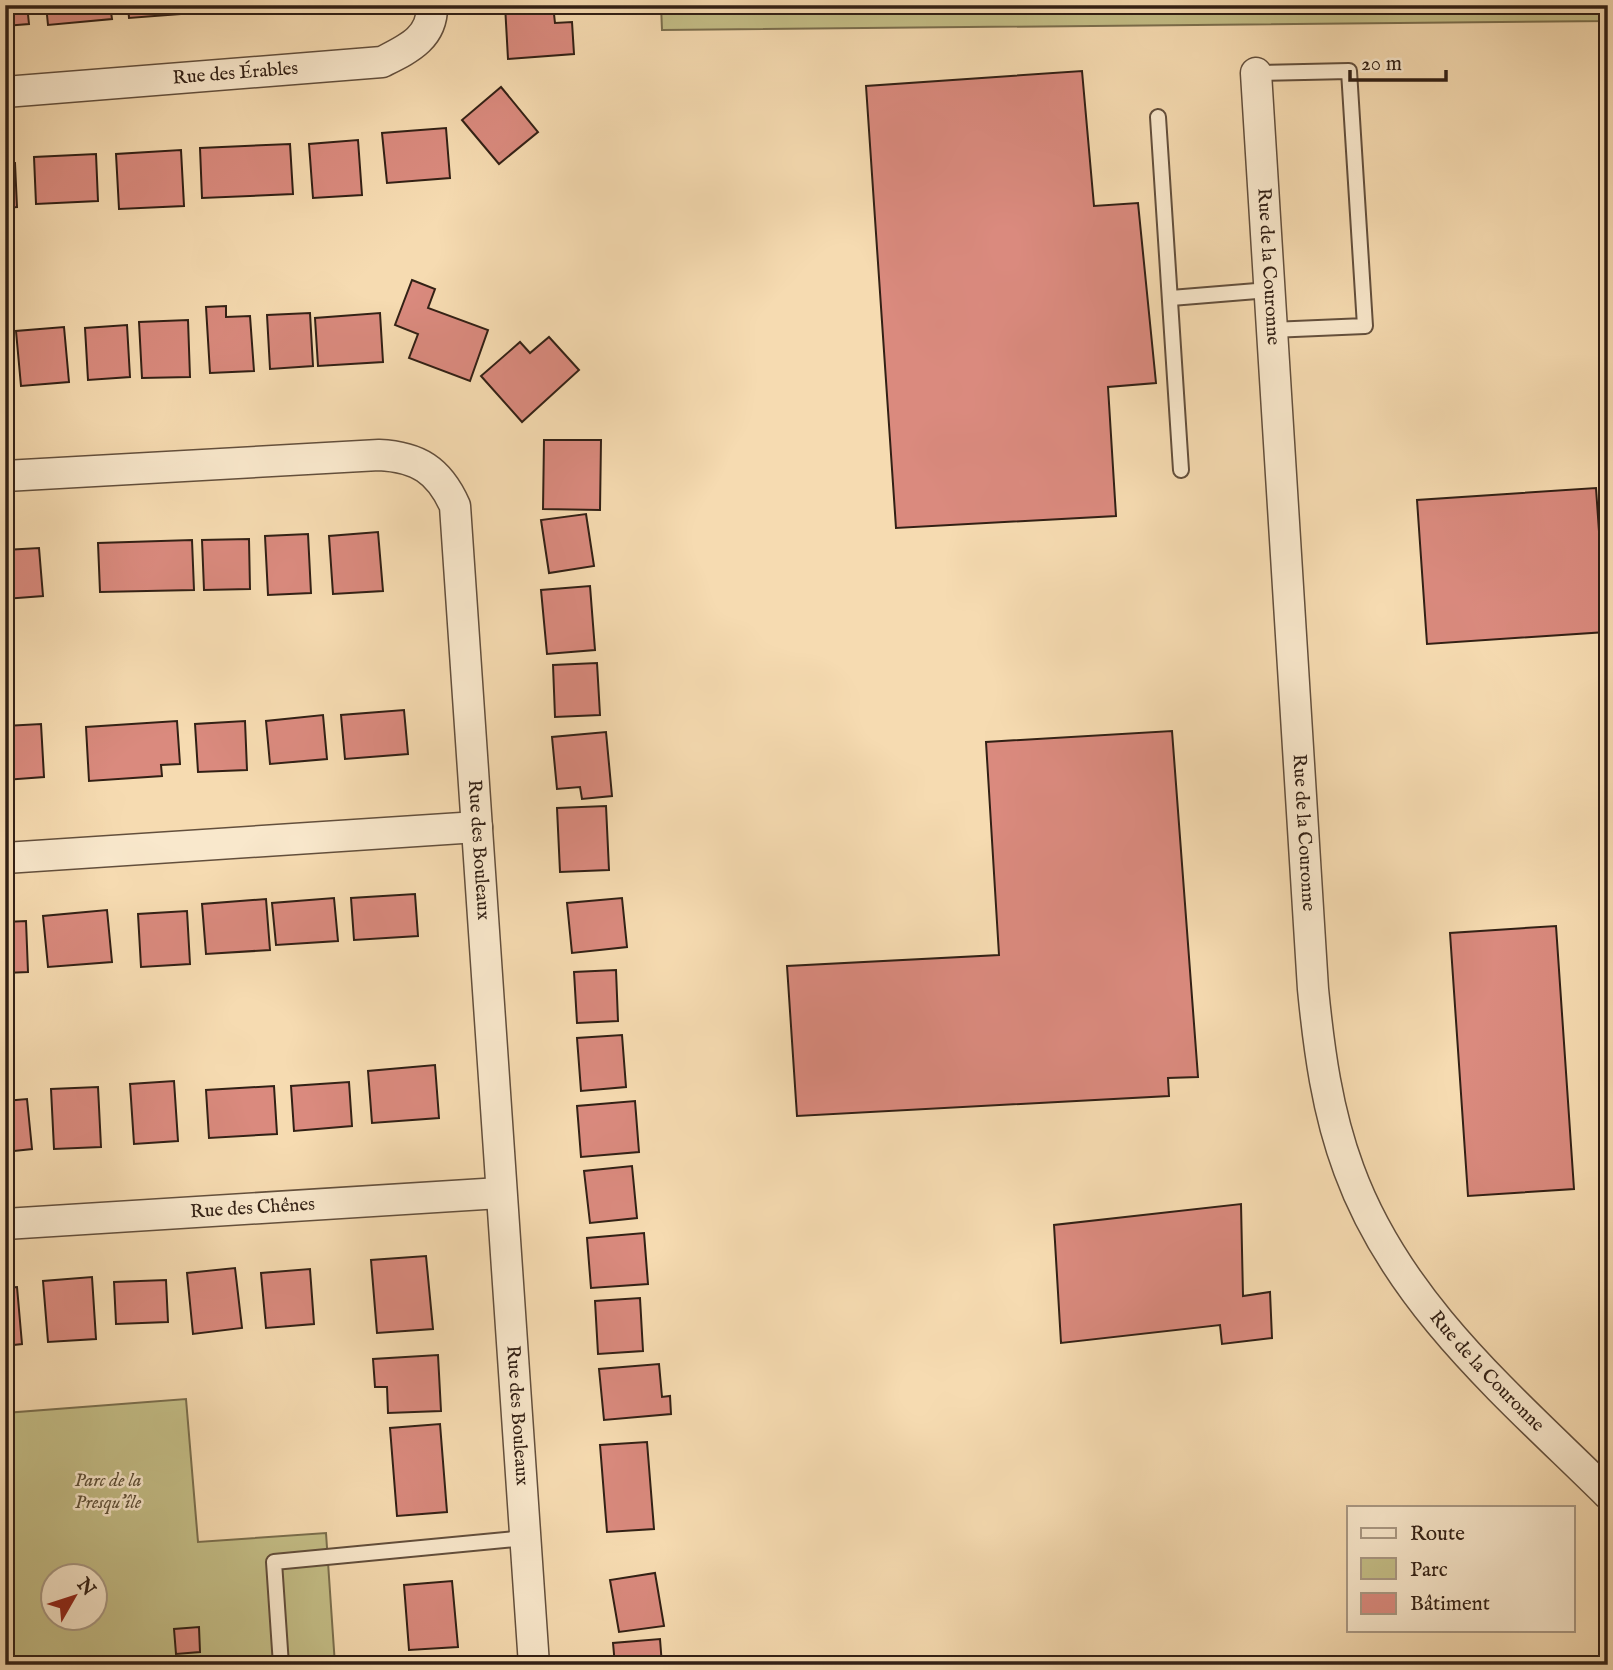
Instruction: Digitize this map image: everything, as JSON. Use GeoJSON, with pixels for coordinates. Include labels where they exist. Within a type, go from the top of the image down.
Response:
{"type":"FeatureCollection","features":[{"type":"Feature","properties":{"kind":"street","name":"Rue des Érables"},"geometry":{"type":"LineString","coordinates":[[5,92],[382,62],[410,48],[426,35],[432,5]]}},
{"type":"Feature","properties":{"kind":"street","name":"Rue de la Couronne"},"geometry":{"type":"LineString","coordinates":[[1256,73],[1313,989],[1326,1092],[1349,1170],[1384,1245],[1429,1311],[1485,1373],[1608,1494]]}},
{"type":"Feature","properties":{"kind":"street","name":"Rue des Bouleaux"},"geometry":{"type":"LineString","coordinates":[[5,476],[359,455],[397,456],[427,469],[441,480],[455,506],[534,1665]]}},
{"type":"Feature","properties":{"kind":"street"},"geometry":{"type":"LineString","coordinates":[[5,858],[477,828]]}},
{"type":"Feature","properties":{"kind":"street","name":"Rue des Chênes"},"geometry":{"type":"LineString","coordinates":[[5,1224],[500,1193]]}},
{"type":"Feature","properties":{"kind":"lane"},"geometry":{"type":"LineString","coordinates":[[1256,73],[1349,71],[1365,326],[1271,330]]}},
{"type":"Feature","properties":{"kind":"lane"},"geometry":{"type":"LineString","coordinates":[[1158,117],[1181,470]]}},
{"type":"Feature","properties":{"kind":"lane"},"geometry":{"type":"LineString","coordinates":[[1171,298],[1269,290]]}},
{"type":"Feature","properties":{"kind":"lane"},"geometry":{"type":"LineString","coordinates":[[281,1665],[274,1562],[525,1538]]}},
{"type":"Feature","properties":{"kind":"green space"},"geometry":{"type":"Polygon","coordinates":[[[661,5],[1608,5],[1608,21],[662,30],[661,5]]]}},
{"type":"Feature","properties":{"kind":"green space","name":"Parc de la Presqu'île"},"geometry":{"type":"Polygon","coordinates":[[[186,1399],[198,1542],[326,1533],[335,1665],[5,1665],[5,1413],[186,1399]]]}},
{"type":"Feature","properties":{"kind":"building"},"geometry":{"type":"Polygon","coordinates":[[[5,5],[27,5],[29,24],[5,26],[5,5]]]}},
{"type":"Feature","properties":{"kind":"building"},"geometry":{"type":"Polygon","coordinates":[[[46,5],[110,5],[112,19],[48,25],[46,5]]]}},
{"type":"Feature","properties":{"kind":"building"},"geometry":{"type":"Polygon","coordinates":[[[128,5],[179,5],[180,14],[129,18],[128,5]]]}},
{"type":"Feature","properties":{"kind":"building"},"geometry":{"type":"Polygon","coordinates":[[[203,5],[267,5],[267,10],[204,14],[203,5]]]}},
{"type":"Feature","properties":{"kind":"building"},"geometry":{"type":"Polygon","coordinates":[[[505,5],[553,5],[555,23],[572,22],[574,54],[508,59],[505,5]]]}},
{"type":"Feature","properties":{"kind":"building"},"geometry":{"type":"Polygon","coordinates":[[[1082,71],[1094,206],[1138,203],[1156,383],[1108,387],[1116,516],[896,528],[866,86],[1082,71]]]}},
{"type":"Feature","properties":{"kind":"building"},"geometry":{"type":"Polygon","coordinates":[[[501,87],[538,132],[499,164],[462,120],[501,87]]]}},
{"type":"Feature","properties":{"kind":"building"},"geometry":{"type":"Polygon","coordinates":[[[446,128],[450,178],[387,183],[382,133],[446,128]]]}},
{"type":"Feature","properties":{"kind":"building"},"geometry":{"type":"Polygon","coordinates":[[[358,140],[362,195],[313,198],[309,144],[358,140]]]}},
{"type":"Feature","properties":{"kind":"building"},"geometry":{"type":"Polygon","coordinates":[[[290,144],[293,194],[202,198],[200,148],[290,144]]]}},
{"type":"Feature","properties":{"kind":"building"},"geometry":{"type":"Polygon","coordinates":[[[181,150],[184,206],[119,209],[116,154],[181,150]]]}},
{"type":"Feature","properties":{"kind":"building"},"geometry":{"type":"Polygon","coordinates":[[[96,154],[98,201],[36,204],[34,157],[96,154]]]}},
{"type":"Feature","properties":{"kind":"building"},"geometry":{"type":"Polygon","coordinates":[[[15,163],[17,207],[5,208],[5,164],[15,163]]]}},
{"type":"Feature","properties":{"kind":"building"},"geometry":{"type":"Polygon","coordinates":[[[412,280],[435,289],[428,308],[488,330],[470,381],[409,358],[418,334],[395,325],[412,280]]]}},
{"type":"Feature","properties":{"kind":"building"},"geometry":{"type":"Polygon","coordinates":[[[226,306],[226,317],[250,316],[254,371],[210,373],[206,307],[226,306]]]}},
{"type":"Feature","properties":{"kind":"building"},"geometry":{"type":"Polygon","coordinates":[[[310,313],[313,366],[270,369],[267,315],[310,313]]]}},
{"type":"Feature","properties":{"kind":"building"},"geometry":{"type":"Polygon","coordinates":[[[380,313],[383,362],[318,366],[315,318],[380,313]]]}},
{"type":"Feature","properties":{"kind":"building"},"geometry":{"type":"Polygon","coordinates":[[[188,320],[190,377],[142,378],[139,322],[188,320]]]}},
{"type":"Feature","properties":{"kind":"building"},"geometry":{"type":"Polygon","coordinates":[[[127,325],[130,377],[88,380],[85,328],[127,325]]]}},
{"type":"Feature","properties":{"kind":"building"},"geometry":{"type":"Polygon","coordinates":[[[64,327],[69,382],[21,386],[16,331],[64,327]]]}},
{"type":"Feature","properties":{"kind":"building"},"geometry":{"type":"Polygon","coordinates":[[[549,337],[579,370],[522,422],[481,376],[520,342],[530,353],[549,337]]]}},
{"type":"Feature","properties":{"kind":"building"},"geometry":{"type":"Polygon","coordinates":[[[544,440],[601,440],[600,510],[543,509],[544,440]]]}},
{"type":"Feature","properties":{"kind":"building"},"geometry":{"type":"Polygon","coordinates":[[[1596,488],[1606,632],[1427,644],[1417,500],[1596,488]]]}},
{"type":"Feature","properties":{"kind":"building"},"geometry":{"type":"Polygon","coordinates":[[[586,514],[594,566],[549,573],[541,520],[586,514]]]}},
{"type":"Feature","properties":{"kind":"building"},"geometry":{"type":"Polygon","coordinates":[[[378,532],[383,591],[333,594],[329,536],[378,532]]]}},
{"type":"Feature","properties":{"kind":"building"},"geometry":{"type":"Polygon","coordinates":[[[308,534],[311,593],[268,595],[265,536],[308,534]]]}},
{"type":"Feature","properties":{"kind":"building"},"geometry":{"type":"Polygon","coordinates":[[[249,539],[250,589],[204,590],[202,540],[249,539]]]}},
{"type":"Feature","properties":{"kind":"building"},"geometry":{"type":"Polygon","coordinates":[[[192,540],[194,590],[100,592],[98,543],[192,540]]]}},
{"type":"Feature","properties":{"kind":"building"},"geometry":{"type":"Polygon","coordinates":[[[39,548],[43,596],[5,599],[5,550],[39,548]]]}},
{"type":"Feature","properties":{"kind":"building"},"geometry":{"type":"Polygon","coordinates":[[[590,586],[595,650],[547,654],[541,590],[590,586]]]}},
{"type":"Feature","properties":{"kind":"building"},"geometry":{"type":"Polygon","coordinates":[[[597,663],[600,715],[555,717],[553,665],[597,663]]]}},
{"type":"Feature","properties":{"kind":"building"},"geometry":{"type":"Polygon","coordinates":[[[404,710],[408,754],[345,759],[341,715],[404,710]]]}},
{"type":"Feature","properties":{"kind":"building"},"geometry":{"type":"Polygon","coordinates":[[[323,715],[327,759],[270,764],[266,721],[323,715]]]}},
{"type":"Feature","properties":{"kind":"building"},"geometry":{"type":"Polygon","coordinates":[[[177,721],[180,764],[161,765],[162,776],[89,781],[86,727],[177,721]]]}},
{"type":"Feature","properties":{"kind":"building"},"geometry":{"type":"Polygon","coordinates":[[[245,721],[247,770],[198,772],[195,724],[245,721]]]}},
{"type":"Feature","properties":{"kind":"building"},"geometry":{"type":"Polygon","coordinates":[[[41,724],[44,777],[5,780],[5,726],[41,724]]]}},
{"type":"Feature","properties":{"kind":"building"},"geometry":{"type":"Polygon","coordinates":[[[1172,731],[1198,1077],[1168,1078],[1169,1096],[797,1116],[787,966],[999,955],[986,742],[1172,731]]]}},
{"type":"Feature","properties":{"kind":"building"},"geometry":{"type":"Polygon","coordinates":[[[606,732],[612,796],[582,799],[580,787],[557,789],[552,737],[606,732]]]}},
{"type":"Feature","properties":{"kind":"building"},"geometry":{"type":"Polygon","coordinates":[[[606,806],[609,870],[560,872],[557,808],[606,806]]]}},
{"type":"Feature","properties":{"kind":"building"},"geometry":{"type":"Polygon","coordinates":[[[415,894],[418,936],[354,940],[351,898],[415,894]]]}},
{"type":"Feature","properties":{"kind":"building"},"geometry":{"type":"Polygon","coordinates":[[[334,898],[338,941],[276,945],[272,903],[334,898]]]}},
{"type":"Feature","properties":{"kind":"building"},"geometry":{"type":"Polygon","coordinates":[[[622,898],[627,947],[572,953],[567,903],[622,898]]]}},
{"type":"Feature","properties":{"kind":"building"},"geometry":{"type":"Polygon","coordinates":[[[266,899],[270,950],[206,954],[202,904],[266,899]]]}},
{"type":"Feature","properties":{"kind":"building"},"geometry":{"type":"Polygon","coordinates":[[[107,910],[112,962],[48,967],[43,916],[107,910]]]}},
{"type":"Feature","properties":{"kind":"building"},"geometry":{"type":"Polygon","coordinates":[[[187,911],[190,964],[141,967],[138,914],[187,911]]]}},
{"type":"Feature","properties":{"kind":"building"},"geometry":{"type":"Polygon","coordinates":[[[26,921],[28,972],[5,973],[5,922],[26,921]]]}},
{"type":"Feature","properties":{"kind":"building"},"geometry":{"type":"Polygon","coordinates":[[[1556,926],[1574,1189],[1468,1196],[1450,933],[1556,926]]]}},
{"type":"Feature","properties":{"kind":"building"},"geometry":{"type":"Polygon","coordinates":[[[616,970],[618,1021],[577,1023],[574,972],[616,970]]]}},
{"type":"Feature","properties":{"kind":"building"},"geometry":{"type":"Polygon","coordinates":[[[622,1035],[626,1087],[581,1091],[577,1038],[622,1035]]]}},
{"type":"Feature","properties":{"kind":"building"},"geometry":{"type":"Polygon","coordinates":[[[435,1065],[439,1118],[372,1123],[368,1071],[435,1065]]]}},
{"type":"Feature","properties":{"kind":"building"},"geometry":{"type":"Polygon","coordinates":[[[174,1081],[178,1141],[134,1144],[130,1084],[174,1081]]]}},
{"type":"Feature","properties":{"kind":"building"},"geometry":{"type":"Polygon","coordinates":[[[349,1082],[352,1126],[294,1131],[291,1086],[349,1082]]]}},
{"type":"Feature","properties":{"kind":"building"},"geometry":{"type":"Polygon","coordinates":[[[274,1086],[277,1134],[209,1138],[206,1090],[274,1086]]]}},
{"type":"Feature","properties":{"kind":"building"},"geometry":{"type":"Polygon","coordinates":[[[98,1087],[101,1147],[54,1149],[51,1089],[98,1087]]]}},
{"type":"Feature","properties":{"kind":"building"},"geometry":{"type":"Polygon","coordinates":[[[27,1099],[32,1149],[5,1152],[5,1101],[27,1099]]]}},
{"type":"Feature","properties":{"kind":"building"},"geometry":{"type":"Polygon","coordinates":[[[635,1101],[639,1152],[581,1157],[577,1106],[635,1101]]]}},
{"type":"Feature","properties":{"kind":"building"},"geometry":{"type":"Polygon","coordinates":[[[632,1166],[637,1218],[590,1223],[584,1171],[632,1166]]]}},
{"type":"Feature","properties":{"kind":"building"},"geometry":{"type":"Polygon","coordinates":[[[1241,1204],[1243,1296],[1270,1292],[1272,1338],[1222,1344],[1220,1325],[1061,1343],[1054,1225],[1241,1204]]]}},
{"type":"Feature","properties":{"kind":"building"},"geometry":{"type":"Polygon","coordinates":[[[644,1233],[648,1284],[591,1288],[587,1238],[644,1233]]]}},
{"type":"Feature","properties":{"kind":"building"},"geometry":{"type":"Polygon","coordinates":[[[426,1256],[433,1329],[377,1333],[371,1260],[426,1256]]]}},
{"type":"Feature","properties":{"kind":"building"},"geometry":{"type":"Polygon","coordinates":[[[235,1268],[242,1328],[193,1334],[187,1273],[235,1268]]]}},
{"type":"Feature","properties":{"kind":"building"},"geometry":{"type":"Polygon","coordinates":[[[310,1269],[314,1324],[266,1328],[261,1273],[310,1269]]]}},
{"type":"Feature","properties":{"kind":"building"},"geometry":{"type":"Polygon","coordinates":[[[92,1277],[96,1339],[48,1342],[43,1281],[92,1277]]]}},
{"type":"Feature","properties":{"kind":"building"},"geometry":{"type":"Polygon","coordinates":[[[166,1280],[168,1322],[116,1324],[114,1282],[166,1280]]]}},
{"type":"Feature","properties":{"kind":"building"},"geometry":{"type":"Polygon","coordinates":[[[17,1287],[22,1344],[5,1346],[5,1288],[17,1287]]]}},
{"type":"Feature","properties":{"kind":"building"},"geometry":{"type":"Polygon","coordinates":[[[640,1298],[643,1351],[598,1354],[595,1301],[640,1298]]]}},
{"type":"Feature","properties":{"kind":"building"},"geometry":{"type":"Polygon","coordinates":[[[438,1355],[441,1411],[388,1413],[387,1387],[375,1387],[373,1359],[438,1355]]]}},
{"type":"Feature","properties":{"kind":"building"},"geometry":{"type":"Polygon","coordinates":[[[659,1364],[662,1397],[670,1396],[671,1414],[604,1420],[599,1369],[659,1364]]]}},
{"type":"Feature","properties":{"kind":"building"},"geometry":{"type":"Polygon","coordinates":[[[440,1424],[447,1512],[397,1516],[390,1428],[440,1424]]]}},
{"type":"Feature","properties":{"kind":"building"},"geometry":{"type":"Polygon","coordinates":[[[647,1442],[654,1529],[607,1532],[600,1445],[647,1442]]]}},
{"type":"Feature","properties":{"kind":"building"},"geometry":{"type":"Polygon","coordinates":[[[655,1573],[664,1626],[619,1632],[610,1580],[655,1573]]]}},
{"type":"Feature","properties":{"kind":"building"},"geometry":{"type":"Polygon","coordinates":[[[452,1581],[458,1647],[409,1650],[404,1585],[452,1581]]]}},
{"type":"Feature","properties":{"kind":"building"},"geometry":{"type":"Polygon","coordinates":[[[199,1627],[200,1652],[176,1654],[174,1629],[199,1627]]]}},
{"type":"Feature","properties":{"kind":"building"},"geometry":{"type":"Polygon","coordinates":[[[660,1639],[662,1665],[615,1665],[613,1643],[660,1639]]]}}]}
